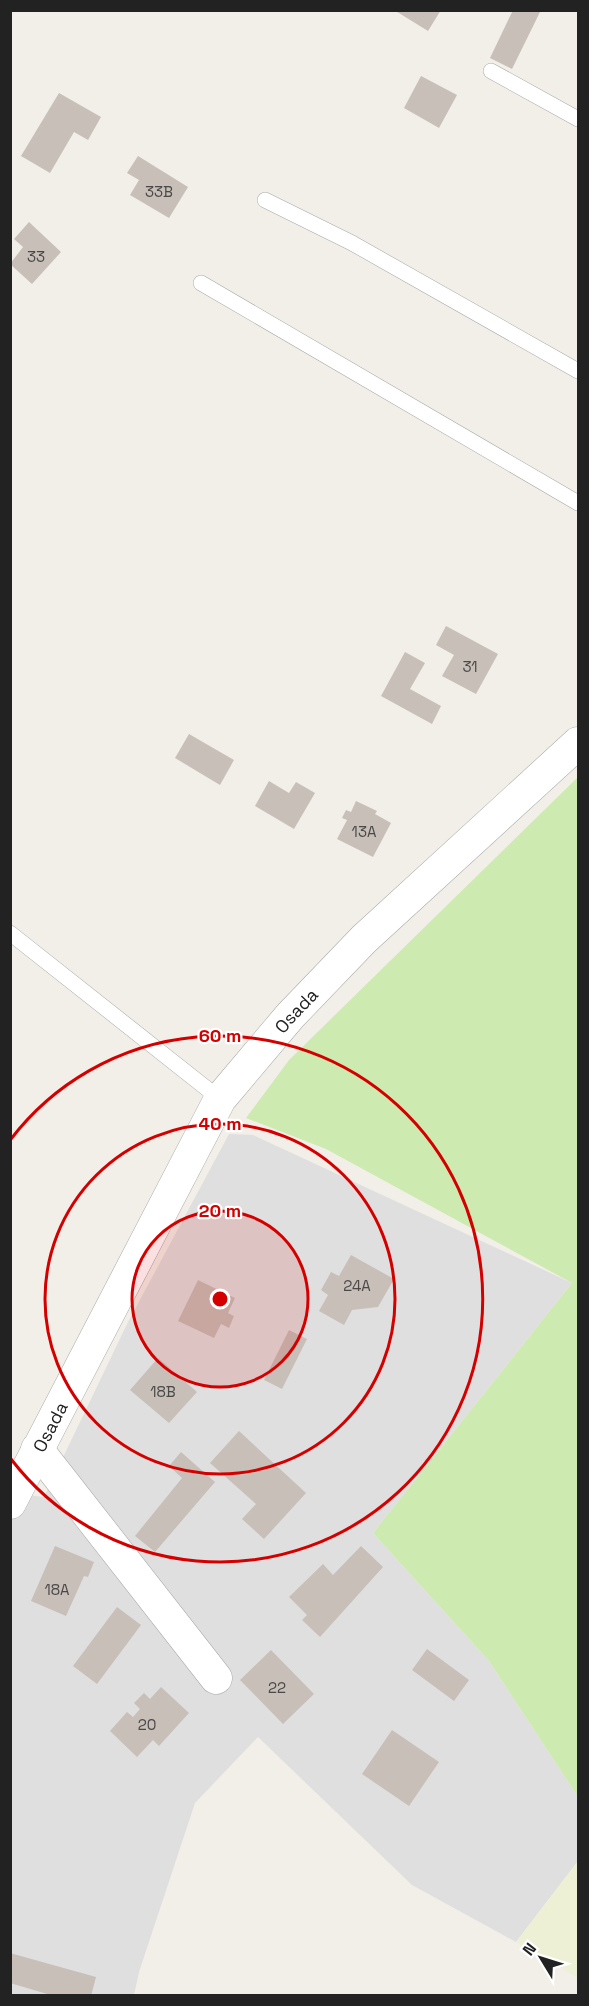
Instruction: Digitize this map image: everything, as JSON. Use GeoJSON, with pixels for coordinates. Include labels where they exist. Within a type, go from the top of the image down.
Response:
{"type":"FeatureCollection","features":[{"type":"Feature","properties":{"kind":"street","name":"Osada"},"geometry":{"type":"LineString","coordinates":[[10,1503],[220,1099],[290,1016],[364,939],[579,743]]}},
{"type":"Feature","properties":{"kind":"street"},"geometry":{"type":"LineString","coordinates":[[37,1449],[216,1678]]}},
{"type":"Feature","properties":{"kind":"lane"},"geometry":{"type":"LineString","coordinates":[[491,71],[579,119]]}},
{"type":"Feature","properties":{"kind":"lane"},"geometry":{"type":"LineString","coordinates":[[265,200],[352,243],[579,371]]}},
{"type":"Feature","properties":{"kind":"lane"},"geometry":{"type":"LineString","coordinates":[[201,283],[579,503]]}},
{"type":"Feature","properties":{"kind":"lane"},"geometry":{"type":"LineString","coordinates":[[10,933],[220,1099]]}},
{"type":"Feature","properties":{"kind":"shaded area"},"geometry":{"type":"Polygon","coordinates":[[[229,1134],[253,1135],[572,1283],[373,1533],[489,1661],[578,1797],[578,1861],[516,1942],[412,1885],[258,1737],[195,1803],[139,1972],[134,1995],[11,1996],[11,1493],[44,1497],[127,1324],[229,1134]]]}},
{"type":"Feature","properties":{"kind":"green space"},"geometry":{"type":"Polygon","coordinates":[[[578,777],[578,1797],[489,1661],[373,1533],[572,1283],[326,1149],[246,1118],[289,1060],[578,777]]]}},
{"type":"Feature","properties":{"kind":"green space"},"geometry":{"type":"Polygon","coordinates":[[[578,1861],[578,1978],[516,1942],[578,1861]]]}},
{"type":"Feature","properties":{"kind":"building"},"geometry":{"type":"Polygon","coordinates":[[[394,10],[441,10],[428,31],[394,10]]]}},
{"type":"Feature","properties":{"kind":"building"},"geometry":{"type":"Polygon","coordinates":[[[513,10],[541,10],[512,69],[490,58],[513,10]]]}},
{"type":"Feature","properties":{"kind":"building"},"geometry":{"type":"Polygon","coordinates":[[[421,76],[457,95],[439,128],[404,108],[421,76]]]}},
{"type":"Feature","properties":{"kind":"building"},"geometry":{"type":"Polygon","coordinates":[[[59,93],[101,117],[88,140],[74,132],[50,173],[21,156],[59,93]]]}},
{"type":"Feature","properties":{"kind":"building"},"geometry":{"type":"Polygon","coordinates":[[[138,156],[188,187],[169,218],[130,195],[139,180],[127,173],[138,156]]]}},
{"type":"Feature","properties":{"kind":"building"},"geometry":{"type":"Polygon","coordinates":[[[29,222],[61,252],[32,284],[10,264],[23,247],[14,239],[29,222]]]}},
{"type":"Feature","properties":{"kind":"building"},"geometry":{"type":"Polygon","coordinates":[[[446,626],[498,654],[476,694],[442,676],[454,655],[436,645],[446,626]]]}},
{"type":"Feature","properties":{"kind":"building"},"geometry":{"type":"Polygon","coordinates":[[[405,652],[425,663],[410,689],[441,706],[432,724],[381,696],[405,652]]]}},
{"type":"Feature","properties":{"kind":"building"},"geometry":{"type":"Polygon","coordinates":[[[189,734],[234,760],[220,785],[175,758],[189,734]]]}},
{"type":"Feature","properties":{"kind":"building"},"geometry":{"type":"Polygon","coordinates":[[[269,781],[289,793],[296,782],[315,793],[294,829],[255,806],[269,781]]]}},
{"type":"Feature","properties":{"kind":"building"},"geometry":{"type":"Polygon","coordinates":[[[356,801],[377,811],[375,814],[391,823],[373,857],[337,839],[347,820],[342,818],[346,810],[351,812],[356,801]]]}},
{"type":"Feature","properties":{"kind":"building"},"geometry":{"type":"Polygon","coordinates":[[[351,1255],[394,1279],[378,1307],[352,1310],[344,1325],[319,1311],[328,1295],[321,1290],[331,1272],[339,1276],[351,1255]]]}},
{"type":"Feature","properties":{"kind":"building"},"geometry":{"type":"Polygon","coordinates":[[[198,1280],[235,1298],[228,1313],[234,1316],[229,1328],[221,1324],[214,1338],[178,1321],[198,1280]]]}},
{"type":"Feature","properties":{"kind":"building"},"geometry":{"type":"Polygon","coordinates":[[[289,1330],[307,1339],[282,1389],[264,1380],[289,1330]]]}},
{"type":"Feature","properties":{"kind":"building"},"geometry":{"type":"Polygon","coordinates":[[[158,1358],[197,1392],[169,1423],[130,1390],[158,1358]]]}},
{"type":"Feature","properties":{"kind":"building"},"geometry":{"type":"Polygon","coordinates":[[[239,1431],[306,1493],[264,1539],[242,1519],[256,1504],[210,1463],[239,1431]]]}},
{"type":"Feature","properties":{"kind":"building"},"geometry":{"type":"Polygon","coordinates":[[[181,1452],[215,1482],[155,1552],[135,1536],[182,1478],[169,1466],[181,1452]]]}},
{"type":"Feature","properties":{"kind":"building"},"geometry":{"type":"Polygon","coordinates":[[[55,1546],[94,1562],[88,1577],[84,1576],[66,1616],[31,1601],[55,1546]]]}},
{"type":"Feature","properties":{"kind":"building"},"geometry":{"type":"Polygon","coordinates":[[[361,1546],[383,1567],[320,1637],[302,1620],[307,1615],[289,1597],[323,1564],[333,1575],[361,1546]]]}},
{"type":"Feature","properties":{"kind":"building"},"geometry":{"type":"Polygon","coordinates":[[[117,1607],[141,1625],[97,1684],[73,1666],[117,1607]]]}},
{"type":"Feature","properties":{"kind":"building"},"geometry":{"type":"Polygon","coordinates":[[[427,1649],[469,1680],[454,1701],[412,1670],[427,1649]]]}},
{"type":"Feature","properties":{"kind":"building"},"geometry":{"type":"Polygon","coordinates":[[[271,1650],[314,1694],[283,1724],[240,1680],[271,1650]]]}},
{"type":"Feature","properties":{"kind":"building"},"geometry":{"type":"Polygon","coordinates":[[[161,1687],[189,1713],[159,1746],[153,1740],[137,1757],[110,1731],[127,1712],[133,1717],[140,1709],[134,1703],[144,1693],[150,1699],[161,1687]]]}},
{"type":"Feature","properties":{"kind":"building"},"geometry":{"type":"Polygon","coordinates":[[[392,1730],[439,1762],[409,1806],[362,1774],[392,1730]]]}},
{"type":"Feature","properties":{"kind":"building"},"geometry":{"type":"Polygon","coordinates":[[[10,1953],[96,1977],[91,1996],[54,1996],[10,1983],[10,1953]]]}}]}
